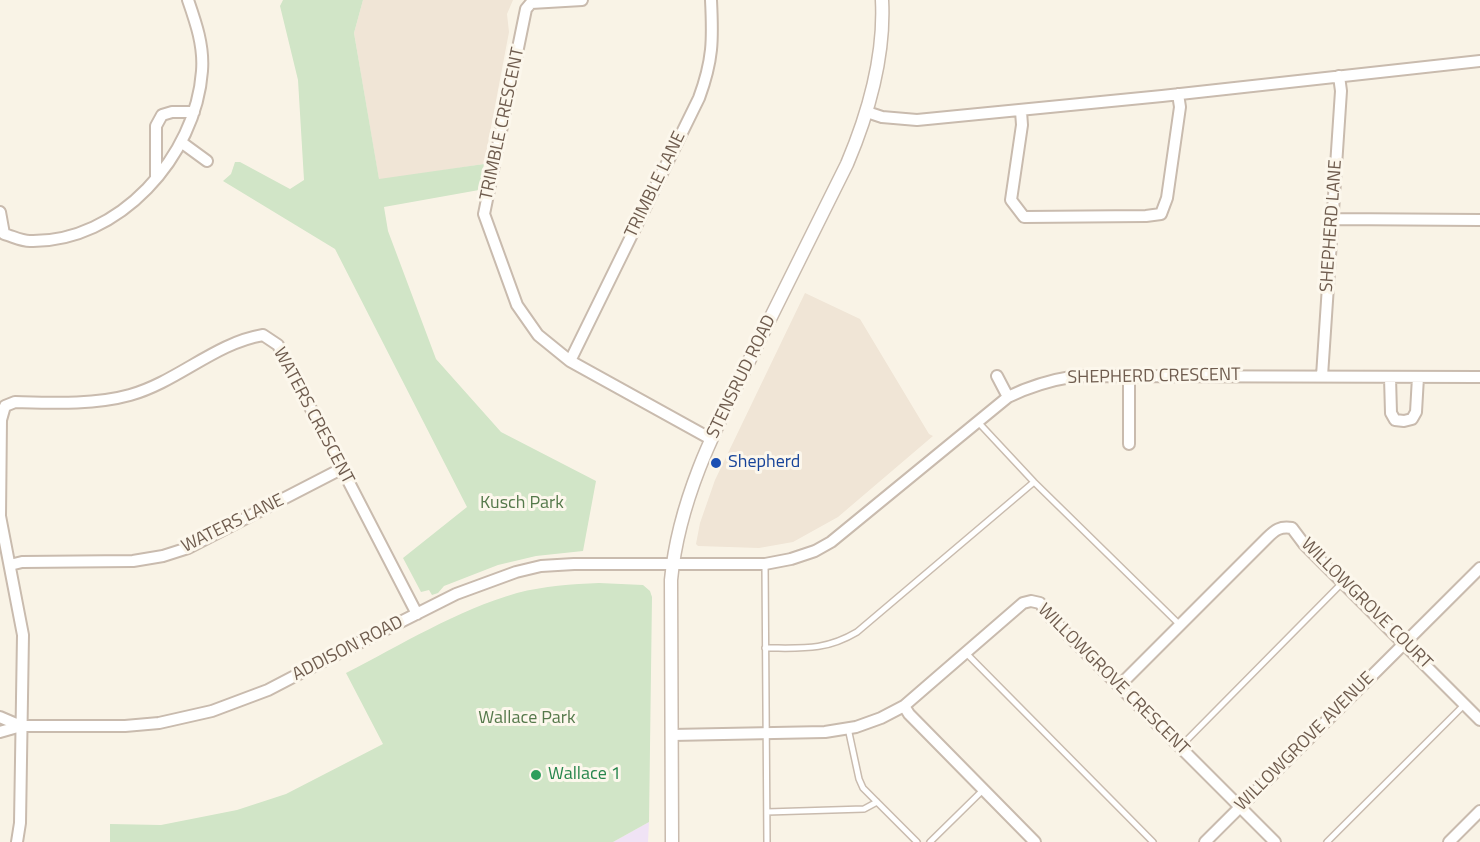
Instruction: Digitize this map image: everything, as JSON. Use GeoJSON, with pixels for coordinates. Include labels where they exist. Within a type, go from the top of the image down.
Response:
{"type":"FeatureCollection","features":[{"type":"Feature","properties":{"kind":"street"},"geometry":{"type":"LineString","coordinates":[[0,212],[3,234],[28,242],[87,231],[115,217],[143,195],[181,142],[194,112],[199,92],[203,69],[201,36],[188,0]]}},
{"type":"Feature","properties":{"kind":"street","name":"TRIMBLE CRESCENT"},"geometry":{"type":"LineString","coordinates":[[582,0],[531,3],[526,9],[484,214],[517,305],[538,335],[570,361],[711,439]]}},
{"type":"Feature","properties":{"kind":"street","name":"TRIMBLE LANE"},"geometry":{"type":"LineString","coordinates":[[570,361],[709,72],[713,44],[711,0]]}},
{"type":"Feature","properties":{"kind":"street","name":"STENSRUD ROAD"},"geometry":{"type":"LineString","coordinates":[[672,842],[671,591],[672,564],[676,543],[690,490],[711,439],[847,164],[867,112],[882,34],[882,0]]}},
{"type":"Feature","properties":{"kind":"street"},"geometry":{"type":"LineString","coordinates":[[867,112],[882,117],[917,120],[1021,111],[1480,61]]}},
{"type":"Feature","properties":{"kind":"street","name":"SHEPHERD LANE"},"geometry":{"type":"LineString","coordinates":[[1322,376],[1341,91],[1339,76]]}},
{"type":"Feature","properties":{"kind":"street"},"geometry":{"type":"LineString","coordinates":[[1021,111],[1022,125],[1011,200],[1024,218],[1146,216],[1161,214],[1167,198],[1180,107],[1178,94]]}},
{"type":"Feature","properties":{"kind":"street"},"geometry":{"type":"LineString","coordinates":[[156,178],[156,126],[162,115],[172,112],[194,112]]}},
{"type":"Feature","properties":{"kind":"street"},"geometry":{"type":"LineString","coordinates":[[181,142],[207,161]]}},
{"type":"Feature","properties":{"kind":"street"},"geometry":{"type":"LineString","coordinates":[[1333,219],[1480,220]]}},
{"type":"Feature","properties":{"kind":"street","name":"WATERS CRESCENT"},"geometry":{"type":"LineString","coordinates":[[17,842],[20,823],[22,635],[0,516],[1,420],[5,406],[15,402],[95,401],[130,395],[244,338],[263,335],[278,345],[417,614]]}},
{"type":"Feature","properties":{"kind":"street"},"geometry":{"type":"LineString","coordinates":[[997,376],[1008,397]]}},
{"type":"Feature","properties":{"kind":"street","name":"SHEPHERD CRESCENT"},"geometry":{"type":"LineString","coordinates":[[672,564],[765,564],[791,559],[815,550],[847,531],[1008,397],[1055,379],[1076,376],[1480,377]]}},
{"type":"Feature","properties":{"kind":"street"},"geometry":{"type":"LineString","coordinates":[[1129,376],[1129,444]]}},
{"type":"Feature","properties":{"kind":"street"},"geometry":{"type":"LineString","coordinates":[[1390,378],[1391,413],[1395,420],[1404,421],[1412,419],[1416,412],[1418,378]]}},
{"type":"Feature","properties":{"kind":"street","name":"WATERS LANE"},"geometry":{"type":"LineString","coordinates":[[10,565],[22,562],[133,561],[163,556],[188,548],[343,468]]}},
{"type":"Feature","properties":{"kind":"street","name":"WILLOWGROVE COURT"},"geometry":{"type":"LineString","coordinates":[[1120,685],[1278,528],[1284,527],[1292,528],[1304,543],[1480,720]]}},
{"type":"Feature","properties":{"kind":"street","name":"ADDISON ROAD"},"geometry":{"type":"LineString","coordinates":[[0,732],[21,726],[125,726],[159,723],[212,711],[268,690],[417,614],[490,580],[541,566],[672,564]]}},
{"type":"Feature","properties":{"kind":"street","name":"WILLOWGROVE AVENUE"},"geometry":{"type":"LineString","coordinates":[[1205,842],[1480,568]]}},
{"type":"Feature","properties":{"kind":"street","name":"WILLOWGROVE CRESCENT"},"geometry":{"type":"LineString","coordinates":[[672,735],[825,732],[881,718],[904,706],[1023,603],[1040,603],[1049,616],[1275,842]]}},
{"type":"Feature","properties":{"kind":"street"},"geometry":{"type":"LineString","coordinates":[[904,706],[909,714],[1035,842]]}},
{"type":"Feature","properties":{"kind":"street","name":"ADDISON ROAD"},"geometry":{"type":"LineString","coordinates":[[0,717],[21,726]]}},
{"type":"Feature","properties":{"kind":"street"},"geometry":{"type":"LineString","coordinates":[[1449,842],[1480,811]]}},
{"type":"Feature","properties":{"kind":"lane"},"geometry":{"type":"LineString","coordinates":[[977,421],[1034,482],[1180,626]]}},
{"type":"Feature","properties":{"kind":"lane"},"geometry":{"type":"LineString","coordinates":[[765,648],[819,647],[840,642],[857,632],[1034,482]]}},
{"type":"Feature","properties":{"kind":"lane"},"geometry":{"type":"LineString","coordinates":[[765,564],[767,842]]}},
{"type":"Feature","properties":{"kind":"lane"},"geometry":{"type":"LineString","coordinates":[[1180,747],[1343,582]]}},
{"type":"Feature","properties":{"kind":"lane"},"geometry":{"type":"LineString","coordinates":[[965,652],[1153,842]]}},
{"type":"Feature","properties":{"kind":"lane"},"geometry":{"type":"LineString","coordinates":[[1327,842],[1465,704]]}},
{"type":"Feature","properties":{"kind":"lane"},"geometry":{"type":"LineString","coordinates":[[848,728],[858,779],[863,788],[917,842]]}},
{"type":"Feature","properties":{"kind":"lane"},"geometry":{"type":"LineString","coordinates":[[930,842],[983,790]]}},
{"type":"Feature","properties":{"kind":"lane"},"geometry":{"type":"LineString","coordinates":[[767,812],[864,809],[877,802]]}},
{"type":"Feature","properties":{"kind":"shaded area"},"geometry":{"type":"Polygon","coordinates":[[[363,0],[513,0],[507,14],[509,32],[484,164],[379,180],[354,33],[363,0]]]}},
{"type":"Feature","properties":{"kind":"shaded area"},"geometry":{"type":"Polygon","coordinates":[[[805,293],[860,319],[929,434],[933,436],[838,517],[793,542],[759,548],[698,546],[696,544],[700,523],[715,480],[805,293]]]}},
{"type":"Feature","properties":{"kind":"shaded area"},"geometry":{"type":"Polygon","coordinates":[[[649,822],[648,842],[613,842],[649,822]]]}},
{"type":"Feature","properties":{"kind":"green space","name":"Kusch Park"},"geometry":{"type":"Polygon","coordinates":[[[283,0],[363,0],[354,33],[379,179],[484,164],[479,190],[384,207],[388,231],[436,359],[501,432],[596,481],[583,551],[536,556],[498,565],[444,586],[438,593],[432,595],[429,590],[421,592],[403,558],[467,507],[335,249],[223,181],[231,174],[235,162],[240,162],[290,189],[304,180],[298,80],[280,6],[283,0]]]}},
{"type":"Feature","properties":{"kind":"green space","name":"Wallace Park"},"geometry":{"type":"Polygon","coordinates":[[[599,583],[643,585],[650,591],[652,597],[649,822],[613,842],[110,842],[110,824],[161,825],[237,810],[286,794],[383,744],[346,673],[430,629],[495,600],[537,589],[599,583]]]}},
{"type":"Feature","properties":{"kind":"place","name":"Shepherd"},"geometry":{"type":"Point","coordinates":[716,463]}},
{"type":"Feature","properties":{"kind":"place","name":"Wallace 1"},"geometry":{"type":"Point","coordinates":[536,775]}}]}
